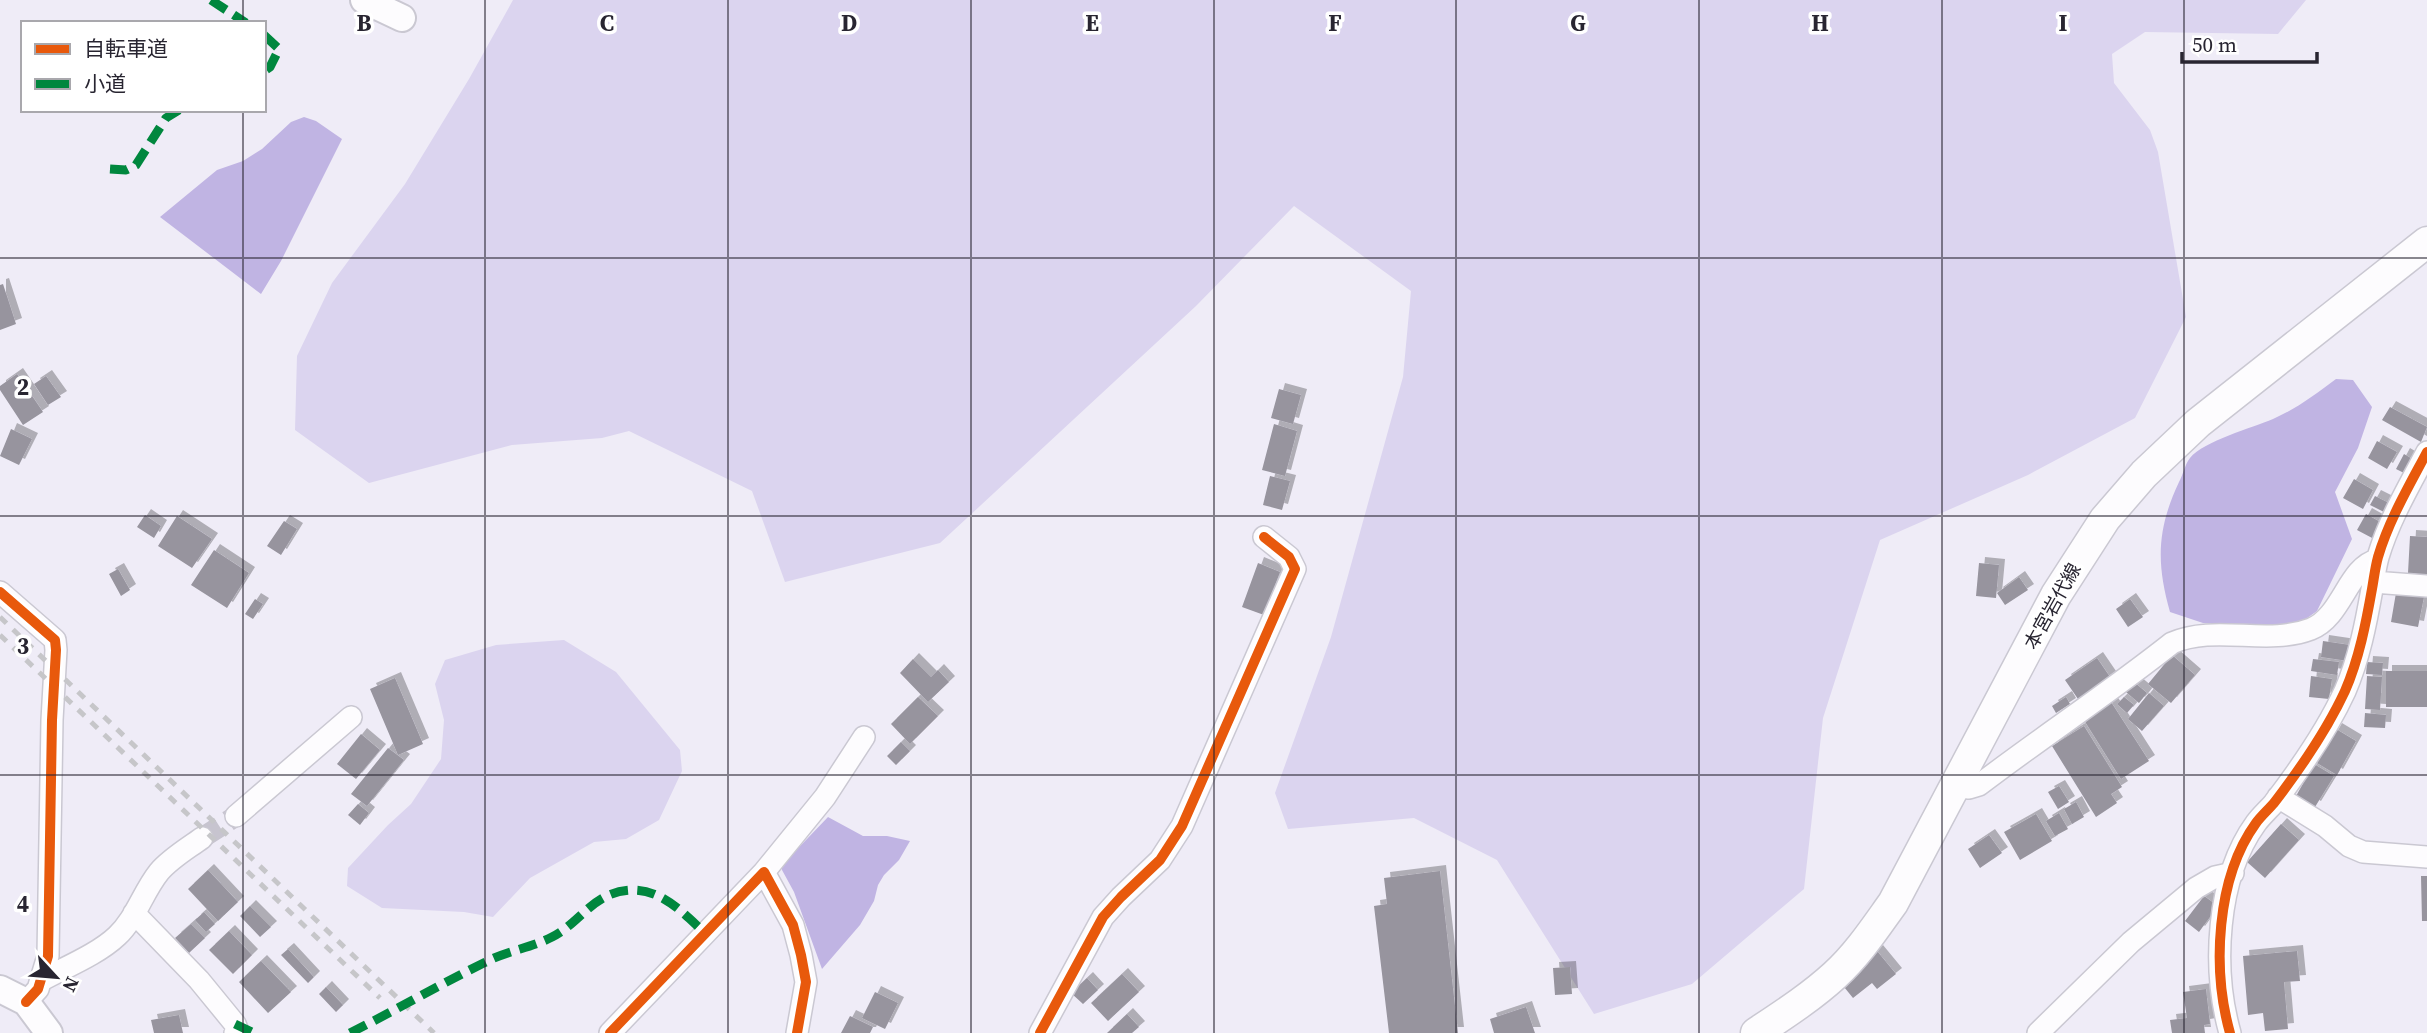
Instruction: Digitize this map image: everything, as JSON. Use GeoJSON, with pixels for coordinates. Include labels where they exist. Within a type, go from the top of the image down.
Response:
{"type":"FeatureCollection","features":[{"type":"Feature","properties":{"kind":"main road","name":"本宮岩代線"},"geometry":{"type":"LineString","coordinates":[[1756,1033],[1798,1005],[1835,975],[1867,940],[1893,903],[2056,595],[2084,548],[2123,496],[2198,423],[2427,242]]}},
{"type":"Feature","properties":{"kind":"street"},"geometry":{"type":"LineString","coordinates":[[364,0],[401,18]]}},
{"type":"Feature","properties":{"kind":"street"},"geometry":{"type":"LineString","coordinates":[[2230,1033],[2219,984],[2225,902],[2233,873],[2246,840],[2257,822],[2278,797],[2326,725],[2344,692],[2358,657],[2377,560],[2387,530],[2427,452]]}},
{"type":"Feature","properties":{"kind":"street"},"geometry":{"type":"LineString","coordinates":[[1040,1033],[1103,918],[1160,860],[1182,826],[1295,569],[1289,557],[1264,537]]}},
{"type":"Feature","properties":{"kind":"street"},"geometry":{"type":"LineString","coordinates":[[1955,786],[1969,788],[1979,785],[2060,725],[2105,696],[2172,643],[2199,636],[2277,636],[2314,628],[2335,609],[2362,567],[2377,560]]}},
{"type":"Feature","properties":{"kind":"street"},"geometry":{"type":"LineString","coordinates":[[2373,583],[2427,586]]}},
{"type":"Feature","properties":{"kind":"street"},"geometry":{"type":"LineString","coordinates":[[0,592],[55,640],[48,883],[49,946],[42,980],[26,1002]]}},
{"type":"Feature","properties":{"kind":"street"},"geometry":{"type":"LineString","coordinates":[[236,816],[351,717]]}},
{"type":"Feature","properties":{"kind":"street"},"geometry":{"type":"LineString","coordinates":[[610,1033],[764,872],[825,797],[864,737]]}},
{"type":"Feature","properties":{"kind":"street"},"geometry":{"type":"LineString","coordinates":[[2278,797],[2325,826],[2349,846],[2363,852],[2427,857]]}},
{"type":"Feature","properties":{"kind":"street"},"geometry":{"type":"LineString","coordinates":[[42,980],[101,948],[122,930],[144,893],[171,859],[202,838]]}},
{"type":"Feature","properties":{"kind":"street"},"geometry":{"type":"LineString","coordinates":[[764,872],[793,925],[801,955],[806,982],[797,1033]]}},
{"type":"Feature","properties":{"kind":"street"},"geometry":{"type":"LineString","coordinates":[[2038,1033],[2132,942],[2196,888],[2215,877],[2233,873]]}},
{"type":"Feature","properties":{"kind":"street"},"geometry":{"type":"LineString","coordinates":[[134,913],[199,981],[235,1024],[235,1033]]}},
{"type":"Feature","properties":{"kind":"street"},"geometry":{"type":"LineString","coordinates":[[0,989],[26,1002],[49,1033]]}},
{"type":"Feature","properties":{"kind":"shaded area"},"geometry":{"type":"Polygon","coordinates":[[[513,0],[2306,0],[2278,34],[2145,32],[2112,54],[2114,83],[2150,130],[2158,152],[2186,317],[2135,418],[2028,475],[1880,540],[1823,718],[1804,889],[1692,984],[1594,1014],[1497,860],[1414,818],[1288,829],[1275,793],[1331,637],[1403,377],[1411,291],[1294,206],[1196,306],[940,543],[785,582],[752,491],[629,431],[602,438],[512,445],[369,483],[295,430],[297,356],[332,283],[405,184],[513,0]]]}},
{"type":"Feature","properties":{"kind":"shaded area"},"geometry":{"type":"Polygon","coordinates":[[[304,117],[316,121],[342,139],[281,261],[261,294],[160,217],[217,170],[243,161],[262,149],[291,122],[304,117]]]}},
{"type":"Feature","properties":{"kind":"shaded area"},"geometry":{"type":"Polygon","coordinates":[[[2336,379],[2353,380],[2372,407],[2358,448],[2335,492],[2352,539],[2317,611],[2303,621],[2278,625],[2203,623],[2170,612],[2162,577],[2161,546],[2166,515],[2190,458],[2206,446],[2290,411],[2336,379]]]}},
{"type":"Feature","properties":{"kind":"shaded area"},"geometry":{"type":"Polygon","coordinates":[[[564,640],[616,672],[680,750],[682,771],[659,820],[626,839],[594,842],[530,878],[493,917],[464,912],[382,908],[347,886],[348,868],[411,804],[441,759],[444,720],[435,684],[445,660],[496,645],[564,640]]]}},
{"type":"Feature","properties":{"kind":"shaded area"},"geometry":{"type":"Polygon","coordinates":[[[828,817],[863,836],[887,836],[910,841],[899,860],[878,885],[874,901],[860,925],[822,969],[782,865],[828,817]]]}},
{"type":"Feature","properties":{"kind":"building"},"geometry":{"type":"Polygon","coordinates":[[[3,284],[16,324],[0,330],[0,285],[3,284]]]}},
{"type":"Feature","properties":{"kind":"building"},"geometry":{"type":"Polygon","coordinates":[[[17,374],[43,412],[23,425],[0,390],[0,386],[17,374]]]}},
{"type":"Feature","properties":{"kind":"building"},"geometry":{"type":"Polygon","coordinates":[[[46,376],[61,397],[48,405],[34,384],[46,376]]]}},
{"type":"Feature","properties":{"kind":"building"},"geometry":{"type":"Polygon","coordinates":[[[1279,389],[1301,395],[1293,424],[1271,418],[1279,389]]]}},
{"type":"Feature","properties":{"kind":"building"},"geometry":{"type":"Polygon","coordinates":[[[2390,407],[2427,427],[2421,442],[2382,420],[2390,407]]]}},
{"type":"Feature","properties":{"kind":"building"},"geometry":{"type":"Polygon","coordinates":[[[1274,424],[1297,431],[1285,476],[1262,470],[1274,424]]]}},
{"type":"Feature","properties":{"kind":"building"},"geometry":{"type":"Polygon","coordinates":[[[11,429],[32,439],[19,465],[0,456],[11,429]]]}},
{"type":"Feature","properties":{"kind":"building"},"geometry":{"type":"Polygon","coordinates":[[[2377,441],[2397,452],[2387,469],[2368,458],[2377,441]]]}},
{"type":"Feature","properties":{"kind":"building"},"geometry":{"type":"Polygon","coordinates":[[[2404,454],[2414,460],[2406,474],[2396,469],[2404,454]]]}},
{"type":"Feature","properties":{"kind":"building"},"geometry":{"type":"Polygon","coordinates":[[[1270,476],[1290,481],[1282,510],[1263,505],[1270,476]]]}},
{"type":"Feature","properties":{"kind":"building"},"geometry":{"type":"Polygon","coordinates":[[[2354,479],[2373,490],[2363,509],[2343,498],[2354,479]]]}},
{"type":"Feature","properties":{"kind":"building"},"geometry":{"type":"Polygon","coordinates":[[[2375,496],[2391,504],[2386,513],[2370,505],[2375,496]]]}},
{"type":"Feature","properties":{"kind":"building"},"geometry":{"type":"Polygon","coordinates":[[[2366,514],[2382,523],[2374,539],[2357,530],[2366,514]]]}},
{"type":"Feature","properties":{"kind":"building"},"geometry":{"type":"Polygon","coordinates":[[[145,515],[161,526],[154,538],[137,527],[145,515]]]}},
{"type":"Feature","properties":{"kind":"building"},"geometry":{"type":"Polygon","coordinates":[[[177,516],[212,539],[192,568],[158,546],[177,516]]]}},
{"type":"Feature","properties":{"kind":"building"},"geometry":{"type":"Polygon","coordinates":[[[284,521],[297,529],[281,555],[267,546],[284,521]]]}},
{"type":"Feature","properties":{"kind":"building"},"geometry":{"type":"Polygon","coordinates":[[[2410,536],[2427,537],[2427,575],[2408,573],[2410,536]]]}},
{"type":"Feature","properties":{"kind":"building"},"geometry":{"type":"Polygon","coordinates":[[[214,550],[249,573],[227,608],[191,585],[214,550]]]}},
{"type":"Feature","properties":{"kind":"building"},"geometry":{"type":"Polygon","coordinates":[[[1258,563],[1280,572],[1264,615],[1242,607],[1258,563]]]}},
{"type":"Feature","properties":{"kind":"building"},"geometry":{"type":"Polygon","coordinates":[[[1979,563],[1999,565],[1996,598],[1976,596],[1979,563]]]}},
{"type":"Feature","properties":{"kind":"building"},"geometry":{"type":"Polygon","coordinates":[[[118,569],[130,590],[121,596],[109,574],[118,569]]]}},
{"type":"Feature","properties":{"kind":"building"},"geometry":{"type":"Polygon","coordinates":[[[2019,577],[2028,590],[2005,605],[1997,593],[2019,577]]]}},
{"type":"Feature","properties":{"kind":"building"},"geometry":{"type":"Polygon","coordinates":[[[2397,587],[2425,592],[2418,627],[2391,622],[2397,587]]]}},
{"type":"Feature","properties":{"kind":"building"},"geometry":{"type":"Polygon","coordinates":[[[255,599],[263,604],[253,619],[245,614],[255,599]]]}},
{"type":"Feature","properties":{"kind":"building"},"geometry":{"type":"Polygon","coordinates":[[[2130,599],[2143,617],[2128,627],[2116,609],[2130,599]]]}},
{"type":"Feature","properties":{"kind":"building"},"geometry":{"type":"Polygon","coordinates":[[[2323,641],[2350,645],[2348,661],[2321,657],[2323,641]]]}},
{"type":"Feature","properties":{"kind":"building"},"geometry":{"type":"Polygon","coordinates":[[[2172,655],[2195,675],[2171,703],[2148,684],[2172,655]]]}},
{"type":"Feature","properties":{"kind":"building"},"geometry":{"type":"Polygon","coordinates":[[[2097,658],[2110,677],[2078,699],[2065,680],[2097,658]]]}},
{"type":"Feature","properties":{"kind":"building"},"geometry":{"type":"Polygon","coordinates":[[[913,659],[931,677],[938,670],[949,682],[928,702],[900,673],[913,659]]]}},
{"type":"Feature","properties":{"kind":"building"},"geometry":{"type":"Polygon","coordinates":[[[2313,659],[2339,662],[2337,675],[2311,671],[2313,659]]]}},
{"type":"Feature","properties":{"kind":"building"},"geometry":{"type":"Polygon","coordinates":[[[2367,662],[2383,663],[2382,675],[2366,674],[2367,662]]]}},
{"type":"Feature","properties":{"kind":"building"},"geometry":{"type":"Polygon","coordinates":[[[2386,671],[2427,671],[2427,707],[2386,707],[2386,671]]]}},
{"type":"Feature","properties":{"kind":"building"},"geometry":{"type":"Polygon","coordinates":[[[2311,676],[2332,679],[2329,699],[2309,697],[2311,676]]]}},
{"type":"Feature","properties":{"kind":"building"},"geometry":{"type":"Polygon","coordinates":[[[2367,676],[2382,677],[2380,710],[2365,709],[2367,676]]]}},
{"type":"Feature","properties":{"kind":"building"},"geometry":{"type":"Polygon","coordinates":[[[395,678],[423,744],[398,755],[370,689],[395,678]]]}},
{"type":"Feature","properties":{"kind":"building"},"geometry":{"type":"Polygon","coordinates":[[[2134,682],[2147,693],[2139,703],[2126,692],[2134,682]]]}},
{"type":"Feature","properties":{"kind":"building"},"geometry":{"type":"Polygon","coordinates":[[[2149,693],[2164,706],[2142,731],[2128,719],[2149,693]]]}},
{"type":"Feature","properties":{"kind":"building"},"geometry":{"type":"Polygon","coordinates":[[[918,697],[938,716],[910,744],[891,724],[918,697]]]}},
{"type":"Feature","properties":{"kind":"building"},"geometry":{"type":"Polygon","coordinates":[[[2066,697],[2070,704],[2056,713],[2052,706],[2066,697]]]}},
{"type":"Feature","properties":{"kind":"building"},"geometry":{"type":"Polygon","coordinates":[[[2124,697],[2134,705],[2127,713],[2117,704],[2124,697]]]}},
{"type":"Feature","properties":{"kind":"building"},"geometry":{"type":"Polygon","coordinates":[[[2111,702],[2149,761],[2121,779],[2084,720],[2111,702]]]}},
{"type":"Feature","properties":{"kind":"building"},"geometry":{"type":"Polygon","coordinates":[[[2365,713],[2386,715],[2385,728],[2364,727],[2365,713]]]}},
{"type":"Feature","properties":{"kind":"building"},"geometry":{"type":"Polygon","coordinates":[[[2084,726],[2122,787],[2111,794],[2117,803],[2096,817],[2052,746],[2084,726]]]}},
{"type":"Feature","properties":{"kind":"building"},"geometry":{"type":"Polygon","coordinates":[[[2336,729],[2356,741],[2337,775],[2317,763],[2336,729]]]}},
{"type":"Feature","properties":{"kind":"building"},"geometry":{"type":"Polygon","coordinates":[[[361,734],[380,750],[356,779],[337,764],[361,734]]]}},
{"type":"Feature","properties":{"kind":"building"},"geometry":{"type":"Polygon","coordinates":[[[901,742],[910,751],[896,765],[887,756],[901,742]]]}},
{"type":"Feature","properties":{"kind":"building"},"geometry":{"type":"Polygon","coordinates":[[[388,748],[404,760],[367,806],[351,794],[388,748]]]}},
{"type":"Feature","properties":{"kind":"building"},"geometry":{"type":"Polygon","coordinates":[[[2314,764],[2334,776],[2315,807],[2296,796],[2314,764]]]}},
{"type":"Feature","properties":{"kind":"building"},"geometry":{"type":"Polygon","coordinates":[[[2059,786],[2069,802],[2058,809],[2048,792],[2059,786]]]}},
{"type":"Feature","properties":{"kind":"building"},"geometry":{"type":"Polygon","coordinates":[[[2076,802],[2084,817],[2072,824],[2064,809],[2076,802]]]}},
{"type":"Feature","properties":{"kind":"building"},"geometry":{"type":"Polygon","coordinates":[[[358,804],[369,813],[360,825],[348,815],[358,804]]]}},
{"type":"Feature","properties":{"kind":"building"},"geometry":{"type":"Polygon","coordinates":[[[2059,813],[2068,829],[2055,836],[2046,821],[2059,813]]]}},
{"type":"Feature","properties":{"kind":"building"},"geometry":{"type":"Polygon","coordinates":[[[2036,814],[2052,841],[2020,860],[2004,832],[2036,814]]]}},
{"type":"Feature","properties":{"kind":"building"},"geometry":{"type":"Polygon","coordinates":[[[2281,824],[2299,840],[2265,878],[2247,862],[2281,824]]]}},
{"type":"Feature","properties":{"kind":"building"},"geometry":{"type":"Polygon","coordinates":[[[1989,835],[2002,853],[1980,868],[1968,849],[1989,835]]]}},
{"type":"Feature","properties":{"kind":"building"},"geometry":{"type":"Polygon","coordinates":[[[208,870],[238,902],[218,921],[188,889],[208,870]]]}},
{"type":"Feature","properties":{"kind":"building"},"geometry":{"type":"Polygon","coordinates":[[[1440,871],[1458,1033],[1389,1033],[1374,906],[1387,904],[1384,878],[1440,871]]]}},
{"type":"Feature","properties":{"kind":"building"},"geometry":{"type":"Polygon","coordinates":[[[2421,876],[2427,876],[2427,921],[2422,921],[2421,876]]]}},
{"type":"Feature","properties":{"kind":"building"},"geometry":{"type":"Polygon","coordinates":[[[2204,896],[2218,906],[2199,932],[2185,921],[2204,896]]]}},
{"type":"Feature","properties":{"kind":"building"},"geometry":{"type":"Polygon","coordinates":[[[250,906],[271,927],[260,937],[240,916],[250,906]]]}},
{"type":"Feature","properties":{"kind":"building"},"geometry":{"type":"Polygon","coordinates":[[[204,912],[215,924],[206,932],[195,920],[204,912]]]}},
{"type":"Feature","properties":{"kind":"building"},"geometry":{"type":"Polygon","coordinates":[[[191,924],[205,938],[189,953],[175,938],[191,924]]]}},
{"type":"Feature","properties":{"kind":"building"},"geometry":{"type":"Polygon","coordinates":[[[229,931],[252,955],[233,974],[209,950],[229,931]]]}},
{"type":"Feature","properties":{"kind":"building"},"geometry":{"type":"Polygon","coordinates":[[[288,949],[314,977],[308,983],[281,955],[288,949]]]}},
{"type":"Feature","properties":{"kind":"building"},"geometry":{"type":"Polygon","coordinates":[[[1877,951],[1896,974],[1877,989],[1872,983],[1853,998],[1840,982],[1877,951]]]}},
{"type":"Feature","properties":{"kind":"building"},"geometry":{"type":"Polygon","coordinates":[[[2297,951],[2300,981],[2284,982],[2288,1029],[2265,1031],[2263,1013],[2248,1015],[2243,956],[2297,951]]]}},
{"type":"Feature","properties":{"kind":"building"},"geometry":{"type":"Polygon","coordinates":[[[261,961],[291,992],[268,1013],[239,982],[261,961]]]}},
{"type":"Feature","properties":{"kind":"building"},"geometry":{"type":"Polygon","coordinates":[[[1570,967],[1572,994],[1555,995],[1553,968],[1570,967]]]}},
{"type":"Feature","properties":{"kind":"building"},"geometry":{"type":"Polygon","coordinates":[[[1122,974],[1139,992],[1108,1021],[1091,1003],[1122,974]]]}},
{"type":"Feature","properties":{"kind":"building"},"geometry":{"type":"Polygon","coordinates":[[[1087,978],[1098,990],[1083,1004],[1071,993],[1087,978]]]}},
{"type":"Feature","properties":{"kind":"building"},"geometry":{"type":"Polygon","coordinates":[[[326,987],[343,1005],[336,1012],[319,994],[326,987]]]}},
{"type":"Feature","properties":{"kind":"building"},"geometry":{"type":"Polygon","coordinates":[[[2206,989],[2210,1024],[2204,1025],[2205,1033],[2172,1033],[2170,1020],[2187,1018],[2183,992],[2206,989]]]}},
{"type":"Feature","properties":{"kind":"building"},"geometry":{"type":"Polygon","coordinates":[[[875,992],[898,1003],[885,1029],[862,1018],[875,992]]]}},
{"type":"Feature","properties":{"kind":"building"},"geometry":{"type":"Polygon","coordinates":[[[1526,1007],[1535,1033],[1494,1033],[1490,1019],[1526,1007]]]}},
{"type":"Feature","properties":{"kind":"building"},"geometry":{"type":"Polygon","coordinates":[[[1127,1014],[1139,1027],[1132,1033],[1107,1033],[1127,1014]]]}},
{"type":"Feature","properties":{"kind":"building"},"geometry":{"type":"Polygon","coordinates":[[[179,1015],[183,1033],[154,1033],[151,1020],[179,1015]]]}},
{"type":"Feature","properties":{"kind":"building"},"geometry":{"type":"Polygon","coordinates":[[[850,1016],[873,1027],[870,1033],[841,1033],[850,1016]]]}},
{"type":"Feature","properties":{"kind":"tunnel"},"geometry":{"type":"LineString","coordinates":[[202,838],[236,816]]}},
{"type":"Feature","properties":{"kind":"railway"},"geometry":{"type":"LineString","coordinates":[[0,617],[434,1033]]}},
{"type":"Feature","properties":{"kind":"railway"},"geometry":{"type":"LineString","coordinates":[[0,635],[380,998]]}},
{"type":"Feature","properties":{"kind":"marked path"},"geometry":{"type":"LineString","coordinates":[[211,0],[243,21]]}},
{"type":"Feature","properties":{"kind":"marked path"},"geometry":{"type":"LineString","coordinates":[[266,37],[279,49],[266,70]]}},
{"type":"Feature","properties":{"kind":"marked path"},"geometry":{"type":"LineString","coordinates":[[110,169],[126,170],[136,165],[166,118],[176,112]]}},
{"type":"Feature","properties":{"kind":"marked path"},"geometry":{"type":"LineString","coordinates":[[350,1033],[492,959],[552,937],[598,901],[619,892],[633,890],[654,894],[672,904],[704,932]]}},
{"type":"Feature","properties":{"kind":"marked path"},"geometry":{"type":"LineString","coordinates":[[235,1024],[254,1033]]}},
{"type":"Feature","properties":{"kind":"cycle path"},"geometry":{"type":"LineString","coordinates":[[2230,1033],[2224,1008],[2220,953],[2225,897],[2233,870],[2256,823],[2303,763],[2345,691],[2362,641],[2376,565],[2383,543],[2400,503],[2427,452]]}},
{"type":"Feature","properties":{"kind":"cycle path"},"geometry":{"type":"LineString","coordinates":[[1040,1033],[1103,917],[1160,860],[1182,826],[1295,569],[1289,557],[1264,537]]}},
{"type":"Feature","properties":{"kind":"cycle path"},"geometry":{"type":"LineString","coordinates":[[0,592],[55,640],[56,650],[52,720],[48,956],[38,989],[26,1002]]}},
{"type":"Feature","properties":{"kind":"cycle path"},"geometry":{"type":"LineString","coordinates":[[610,1033],[764,872],[793,925],[801,955],[806,982],[797,1033]]}}]}
